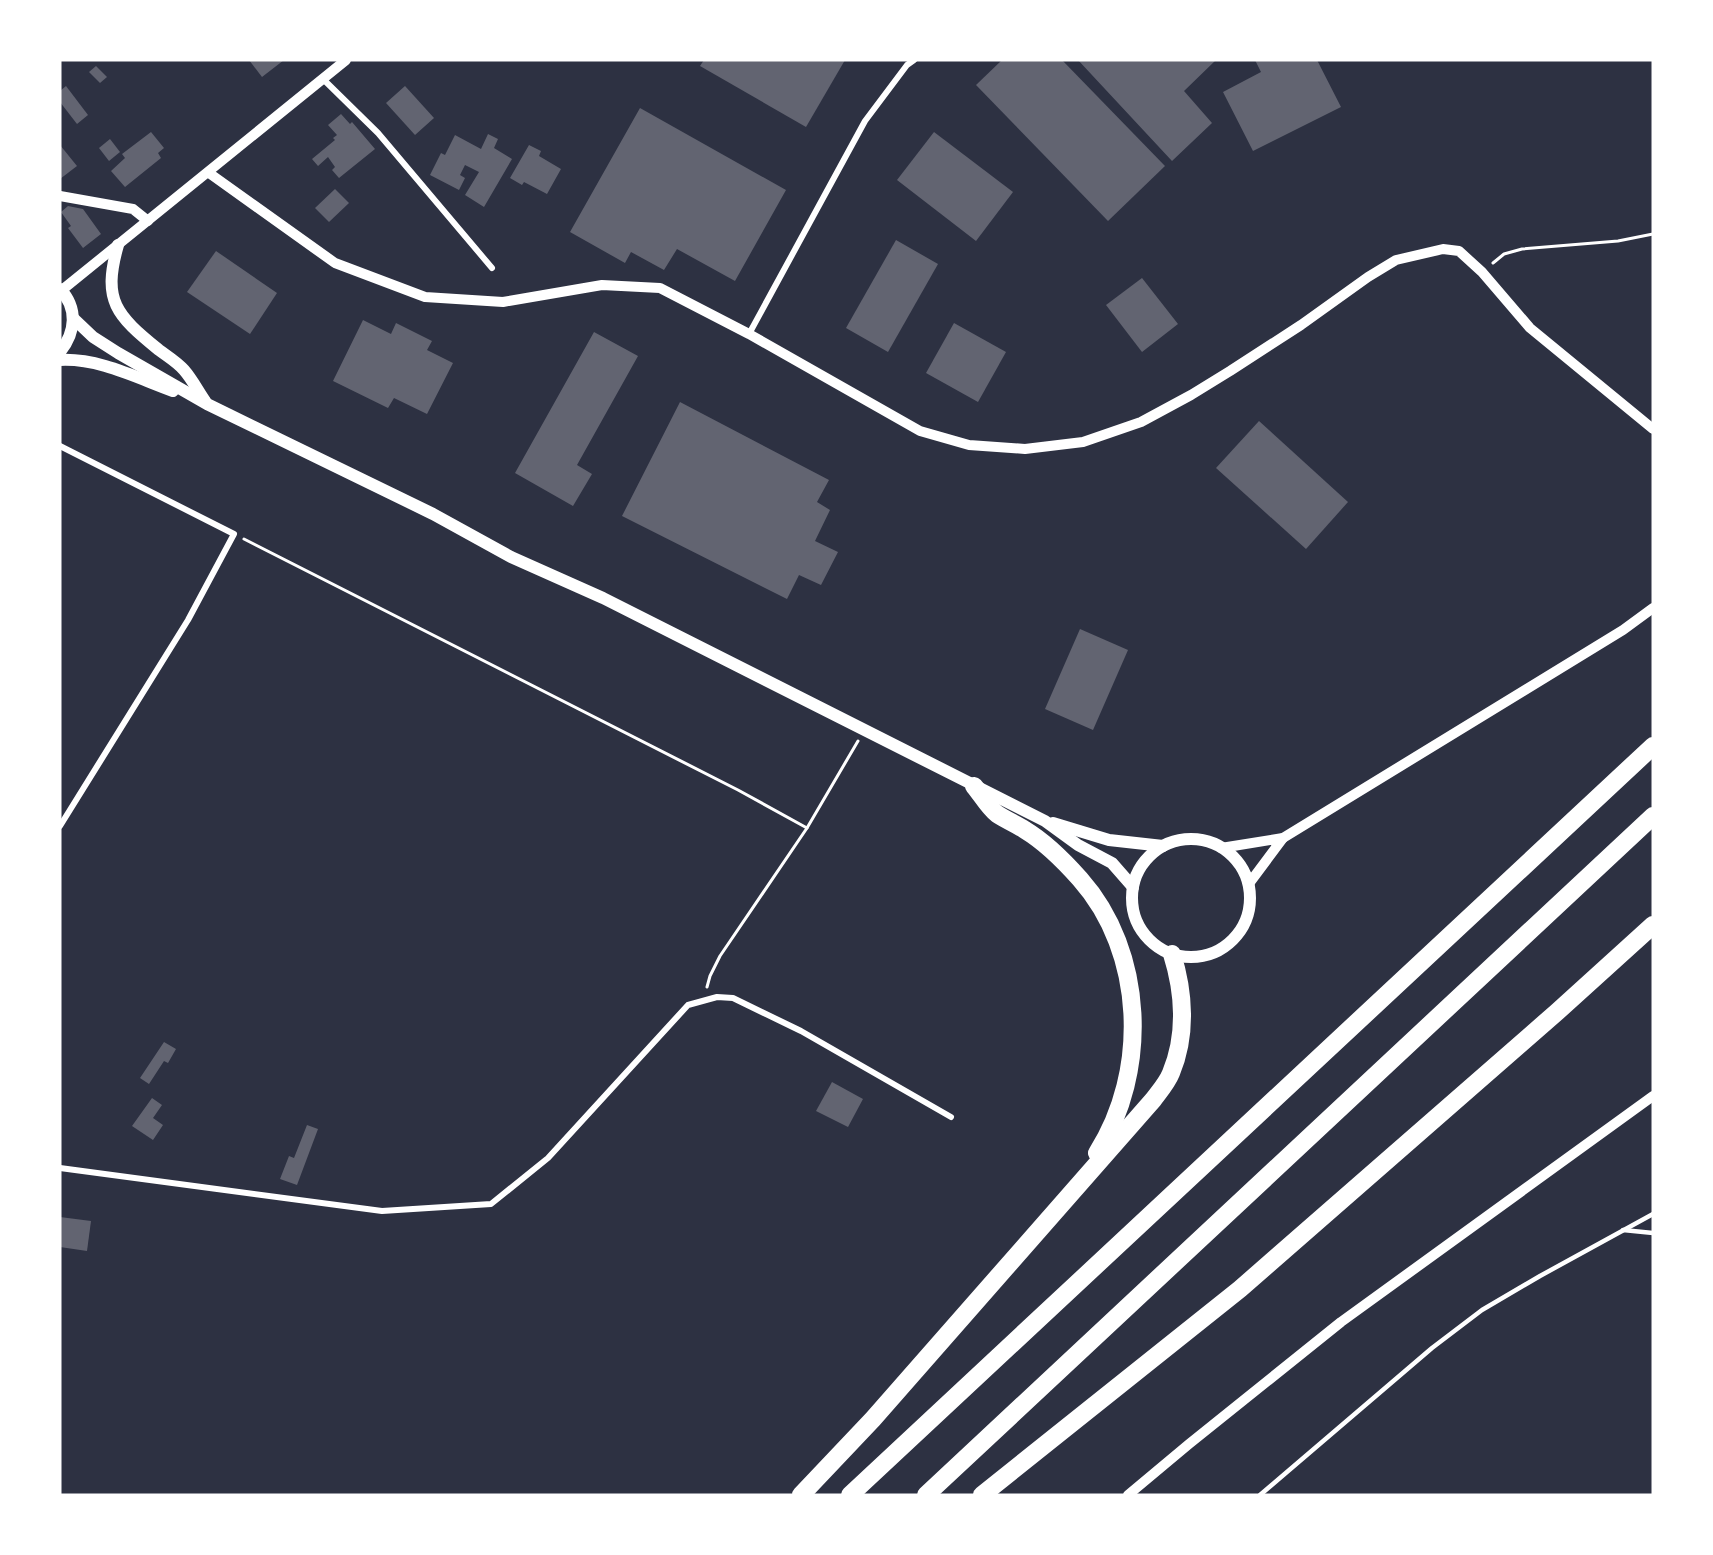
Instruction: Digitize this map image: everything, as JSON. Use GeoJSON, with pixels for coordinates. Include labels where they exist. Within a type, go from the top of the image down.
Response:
{"type":"FeatureCollection","features":[{"type":"Feature","properties":{"kind":"highway"},"geometry":{"type":"LineString","coordinates":[[850,1495],[1653,746]]}},
{"type":"Feature","properties":{"kind":"highway"},"geometry":{"type":"LineString","coordinates":[[974,786],[996,813],[1027,831],[1080,879],[1102,908],[1121,947],[1131,990],[1131,1054],[1126,1083],[1116,1114],[1100,1148],[1071,1193]]}},
{"type":"Feature","properties":{"kind":"highway"},"geometry":{"type":"LineString","coordinates":[[926,1495],[1653,816]]}},
{"type":"Feature","properties":{"kind":"highway"},"geometry":{"type":"LineString","coordinates":[[982,1495],[1240,1289],[1653,925]]}},
{"type":"Feature","properties":{"kind":"highway"},"geometry":{"type":"LineString","coordinates":[[801,1495],[873,1419],[1153,1100],[1171,1074],[1180,1043],[1182,1012],[1180,979],[1172,954]]}},
{"type":"Feature","properties":{"kind":"main road"},"geometry":{"type":"LineString","coordinates":[[118,245],[113,264],[112,298],[123,319],[184,370],[207,404]]}},
{"type":"Feature","properties":{"kind":"main road"},"geometry":{"type":"LineString","coordinates":[[60,352],[68,343],[74,318],[68,299],[61,290]]}},
{"type":"Feature","properties":{"kind":"main road"},"geometry":{"type":"LineString","coordinates":[[74,318],[93,337],[207,404],[433,514],[511,557],[603,598],[1045,821],[1109,840],[1163,846]]}},
{"type":"Feature","properties":{"kind":"main road"},"geometry":{"type":"LineString","coordinates":[[60,360],[86,361],[110,368],[207,404]]}},
{"type":"Feature","properties":{"kind":"main road"},"geometry":{"type":"LineString","coordinates":[[1045,821],[1078,845],[1112,863],[1133,887]]}},
{"type":"Feature","properties":{"kind":"main road"},"geometry":{"type":"LineString","coordinates":[[1196,839],[1213,843],[1221,848],[1239,864],[1248,885],[1249,906],[1245,921],[1238,933],[1228,944],[1215,952],[1201,956],[1186,957],[1172,954],[1154,944],[1140,928],[1133,908],[1133,887],[1143,863],[1163,846],[1179,841],[1196,839]]}},
{"type":"Feature","properties":{"kind":"street"},"geometry":{"type":"LineString","coordinates":[[61,290],[209,173],[346,60]]}},
{"type":"Feature","properties":{"kind":"street"},"geometry":{"type":"LineString","coordinates":[[749,334],[865,121],[914,60]]}},
{"type":"Feature","properties":{"kind":"street"},"geometry":{"type":"LineString","coordinates":[[323,78],[378,133],[492,268]]}},
{"type":"Feature","properties":{"kind":"street"},"geometry":{"type":"LineString","coordinates":[[209,173],[335,263],[425,297],[503,302],[602,285],[660,288],[749,334],[920,431],[969,445],[1025,449],[1083,442],[1141,422],[1191,395],[1301,326],[1368,277],[1396,260],[1443,249],[1459,251],[1482,272],[1530,328],[1653,429]]}},
{"type":"Feature","properties":{"kind":"street"},"geometry":{"type":"LineString","coordinates":[[60,196],[133,209],[148,221]]}},
{"type":"Feature","properties":{"kind":"street"},"geometry":{"type":"LineString","coordinates":[[60,446],[234,534],[188,620],[60,826]]}},
{"type":"Feature","properties":{"kind":"street"},"geometry":{"type":"LineString","coordinates":[[1248,885],[1283,838],[1623,630],[1653,608]]}},
{"type":"Feature","properties":{"kind":"street"},"geometry":{"type":"LineString","coordinates":[[1221,848],[1283,838]]}},
{"type":"Feature","properties":{"kind":"street"},"geometry":{"type":"LineString","coordinates":[[60,1168],[382,1211],[491,1204],[548,1158],[688,1005],[717,997],[734,998],[801,1031],[951,1117]]}},
{"type":"Feature","properties":{"kind":"street"},"geometry":{"type":"LineString","coordinates":[[1128,1495],[1341,1322],[1653,1096]]}},
{"type":"Feature","properties":{"kind":"lane"},"geometry":{"type":"LineString","coordinates":[[1260,1495],[1432,1348],[1482,1310],[1653,1214]]}},
{"type":"Feature","properties":{"kind":"lane"},"geometry":{"type":"LineString","coordinates":[[1622,1230],[1653,1233]]}},
{"type":"Feature","properties":{"kind":"path"},"geometry":{"type":"LineString","coordinates":[[1482,272],[1504,254],[1522,249],[1618,241],[1653,234]]}},
{"type":"Feature","properties":{"kind":"path"},"geometry":{"type":"LineString","coordinates":[[234,534],[706,773],[807,828]]}},
{"type":"Feature","properties":{"kind":"path"},"geometry":{"type":"LineString","coordinates":[[705,999],[710,976],[720,956],[807,828],[864,730]]}},
{"type":"Feature","properties":{"kind":"building"},"geometry":{"type":"Polygon","coordinates":[[[249,60],[284,60],[262,77],[249,60]]]}},
{"type":"Feature","properties":{"kind":"building"},"geometry":{"type":"Polygon","coordinates":[[[704,60],[845,60],[806,127],[700,66],[704,60]]]}},
{"type":"Feature","properties":{"kind":"building"},"geometry":{"type":"Polygon","coordinates":[[[1002,60],[1062,60],[1165,166],[1108,221],[976,85],[1002,60]]]}},
{"type":"Feature","properties":{"kind":"building"},"geometry":{"type":"Polygon","coordinates":[[[1078,60],[1216,60],[1184,91],[1212,123],[1172,161],[1078,60]]]}},
{"type":"Feature","properties":{"kind":"building"},"geometry":{"type":"Polygon","coordinates":[[[1255,60],[1317,60],[1341,107],[1253,151],[1223,92],[1261,72],[1255,60]]]}},
{"type":"Feature","properties":{"kind":"building"},"geometry":{"type":"Polygon","coordinates":[[[96,66],[107,77],[100,83],[89,72],[96,66]]]}},
{"type":"Feature","properties":{"kind":"building"},"geometry":{"type":"Polygon","coordinates":[[[66,86],[88,115],[77,124],[60,102],[60,91],[66,86]]]}},
{"type":"Feature","properties":{"kind":"building"},"geometry":{"type":"Polygon","coordinates":[[[405,86],[434,118],[415,135],[386,103],[405,86]]]}},
{"type":"Feature","properties":{"kind":"building"},"geometry":{"type":"Polygon","coordinates":[[[640,108],[786,190],[735,281],[677,249],[664,270],[631,252],[625,263],[570,232],[640,108]]]}},
{"type":"Feature","properties":{"kind":"building"},"geometry":{"type":"Polygon","coordinates":[[[341,114],[350,124],[352,122],[375,149],[339,178],[332,170],[335,167],[328,157],[318,166],[312,159],[335,140],[333,138],[337,135],[328,125],[341,114]]]}},
{"type":"Feature","properties":{"kind":"building"},"geometry":{"type":"Polygon","coordinates":[[[151,132],[164,148],[158,153],[161,158],[125,187],[111,171],[125,158],[122,154],[151,132]]]}},
{"type":"Feature","properties":{"kind":"building"},"geometry":{"type":"Polygon","coordinates":[[[934,132],[1013,192],[976,241],[897,180],[934,132]]]}},
{"type":"Feature","properties":{"kind":"building"},"geometry":{"type":"Polygon","coordinates":[[[488,134],[498,139],[494,148],[512,159],[484,207],[465,195],[479,172],[465,165],[460,175],[465,178],[459,190],[430,175],[441,153],[445,155],[455,135],[481,149],[488,134]]]}},
{"type":"Feature","properties":{"kind":"building"},"geometry":{"type":"Polygon","coordinates":[[[110,139],[120,152],[109,161],[99,148],[110,139]]]}},
{"type":"Feature","properties":{"kind":"building"},"geometry":{"type":"Polygon","coordinates":[[[60,145],[77,166],[60,179],[60,145]]]}},
{"type":"Feature","properties":{"kind":"building"},"geometry":{"type":"Polygon","coordinates":[[[529,145],[541,151],[539,156],[561,169],[547,194],[524,182],[522,185],[510,178],[529,145]]]}},
{"type":"Feature","properties":{"kind":"building"},"geometry":{"type":"Polygon","coordinates":[[[335,189],[349,203],[329,222],[315,208],[335,189]]]}},
{"type":"Feature","properties":{"kind":"building"},"geometry":{"type":"Polygon","coordinates":[[[68,206],[83,209],[101,234],[83,248],[68,228],[71,226],[61,212],[68,206]]]}},
{"type":"Feature","properties":{"kind":"building"},"geometry":{"type":"Polygon","coordinates":[[[896,240],[938,264],[888,352],[846,328],[896,240]]]}},
{"type":"Feature","properties":{"kind":"building"},"geometry":{"type":"Polygon","coordinates":[[[216,251],[277,293],[250,334],[187,292],[216,251]]]}},
{"type":"Feature","properties":{"kind":"building"},"geometry":{"type":"Polygon","coordinates":[[[1142,278],[1178,324],[1142,352],[1106,305],[1142,278]]]}},
{"type":"Feature","properties":{"kind":"building"},"geometry":{"type":"Polygon","coordinates":[[[363,320],[391,334],[396,323],[432,341],[427,350],[453,363],[427,414],[394,398],[388,408],[333,381],[363,320]]]}},
{"type":"Feature","properties":{"kind":"building"},"geometry":{"type":"Polygon","coordinates":[[[954,323],[1006,352],[978,402],[926,373],[954,323]]]}},
{"type":"Feature","properties":{"kind":"building"},"geometry":{"type":"Polygon","coordinates":[[[594,332],[638,356],[577,465],[592,474],[573,506],[515,473],[594,332]]]}},
{"type":"Feature","properties":{"kind":"building"},"geometry":{"type":"Polygon","coordinates":[[[680,402],[829,480],[817,502],[830,510],[815,541],[838,552],[821,585],[799,575],[787,599],[622,516],[680,402]]]}},
{"type":"Feature","properties":{"kind":"building"},"geometry":{"type":"Polygon","coordinates":[[[1259,421],[1348,502],[1306,549],[1216,468],[1259,421]]]}},
{"type":"Feature","properties":{"kind":"building"},"geometry":{"type":"Polygon","coordinates":[[[1080,629],[1128,650],[1093,730],[1045,709],[1080,629]]]}},
{"type":"Feature","properties":{"kind":"building"},"geometry":{"type":"Polygon","coordinates":[[[164,1042],[176,1049],[168,1063],[164,1061],[149,1084],[140,1078],[164,1042]]]}},
{"type":"Feature","properties":{"kind":"building"},"geometry":{"type":"Polygon","coordinates":[[[832,1082],[863,1099],[848,1127],[816,1111],[832,1082]]]}},
{"type":"Feature","properties":{"kind":"building"},"geometry":{"type":"Polygon","coordinates":[[[152,1098],[162,1105],[153,1118],[163,1125],[153,1140],[132,1126],[152,1098]]]}},
{"type":"Feature","properties":{"kind":"building"},"geometry":{"type":"Polygon","coordinates":[[[307,1125],[318,1129],[297,1185],[280,1179],[289,1156],[294,1158],[307,1125]]]}},
{"type":"Feature","properties":{"kind":"building"},"geometry":{"type":"Polygon","coordinates":[[[60,1217],[91,1221],[87,1251],[60,1247],[60,1217]]]}}]}
